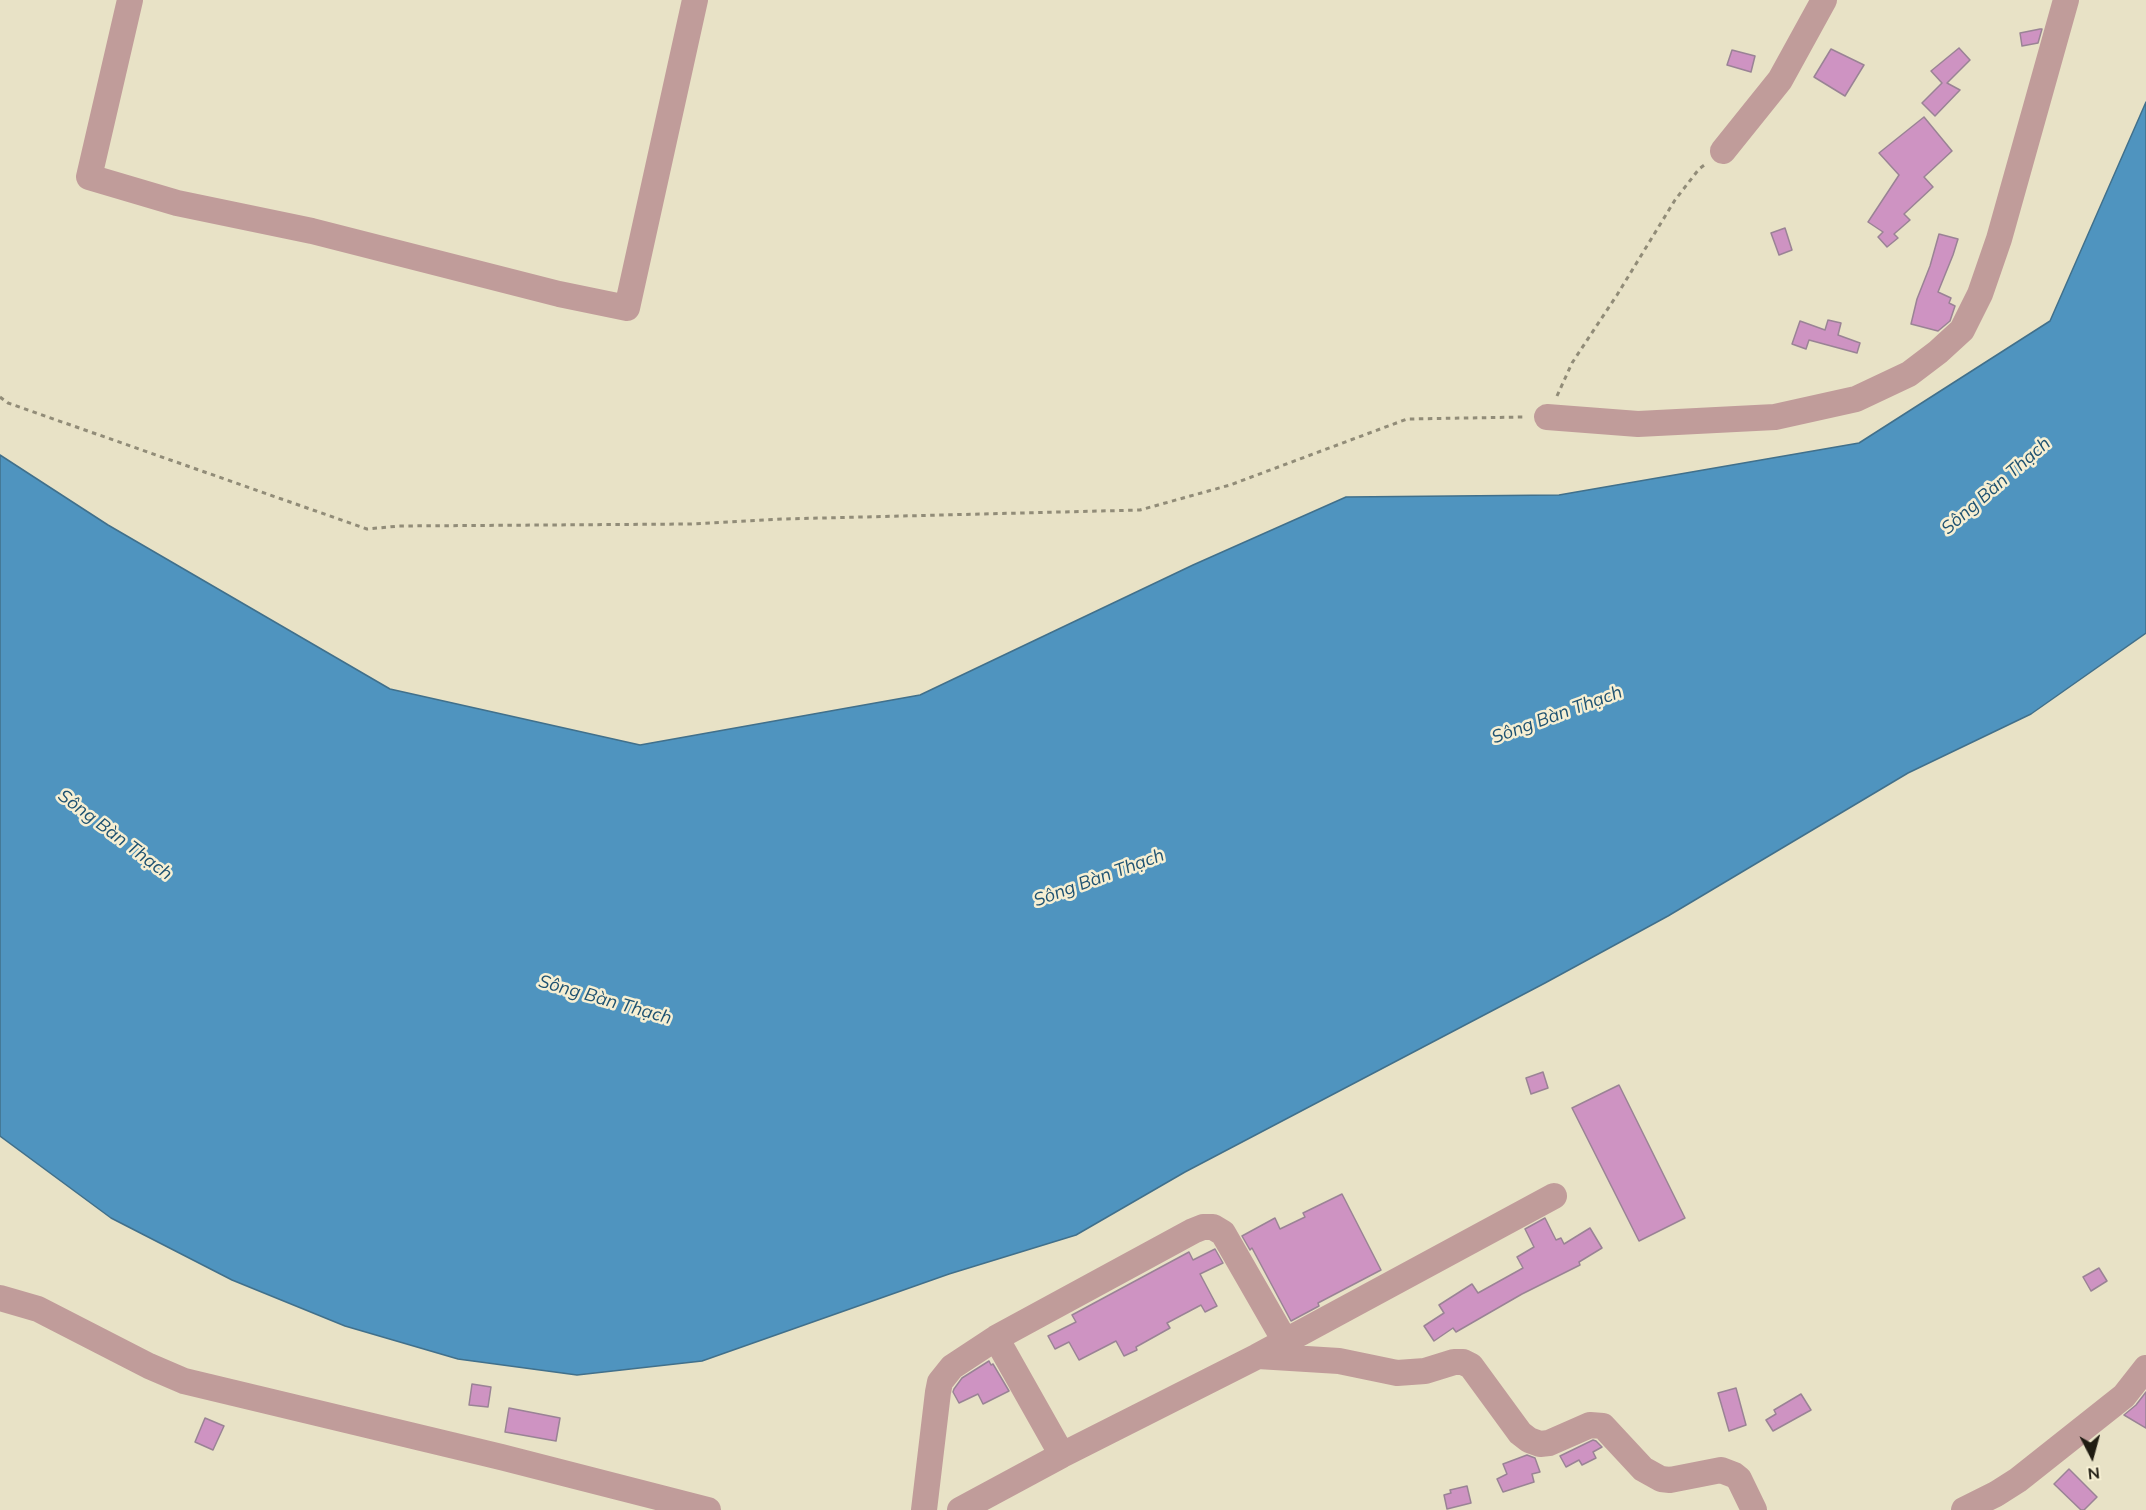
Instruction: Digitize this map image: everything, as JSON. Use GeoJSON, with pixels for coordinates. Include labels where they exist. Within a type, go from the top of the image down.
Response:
{"type":"FeatureCollection","features":[{"type":"Feature","properties":{"kind":"street"},"geometry":{"type":"LineString","coordinates":[[130,0],[89,177],[177,203],[312,231],[559,294],[627,308],[695,0]]}},
{"type":"Feature","properties":{"kind":"street"},"geometry":{"type":"LineString","coordinates":[[1723,151],[1780,80],[1824,0]]}},
{"type":"Feature","properties":{"kind":"street"},"geometry":{"type":"LineString","coordinates":[[1547,417],[1638,424],[1774,417],[1856,399],[1909,374],[1938,352],[1962,330],[1980,294],[1999,239],[2066,0]]}},
{"type":"Feature","properties":{"kind":"street"},"geometry":{"type":"LineString","coordinates":[[960,1510],[1062,1455],[1258,1356],[1554,1196]]}},
{"type":"Feature","properties":{"kind":"street"},"geometry":{"type":"LineString","coordinates":[[924,1510],[940,1382],[952,1367],[996,1338],[1193,1231],[1203,1227],[1213,1227],[1223,1233],[1285,1341]]}},
{"type":"Feature","properties":{"kind":"street"},"geometry":{"type":"LineString","coordinates":[[0,1298],[38,1309],[149,1366],[184,1381],[512,1459],[708,1510]]}},
{"type":"Feature","properties":{"kind":"street"},"geometry":{"type":"LineString","coordinates":[[996,1338],[1062,1455]]}},
{"type":"Feature","properties":{"kind":"street"},"geometry":{"type":"LineString","coordinates":[[1258,1356],[1339,1361],[1397,1373],[1409,1373],[1463,1362],[1471,1366],[1520,1433],[1529,1440],[1540,1444],[1549,1443],[1590,1425],[1603,1426],[1643,1469],[1661,1479],[1670,1480],[1721,1470],[1734,1475],[1739,1479],[1754,1510]]}},
{"type":"Feature","properties":{"kind":"street"},"geometry":{"type":"LineString","coordinates":[[1964,1510],[2018,1480],[2124,1396],[2146,1368]]}},
{"type":"Feature","properties":{"kind":"path"},"geometry":{"type":"LineString","coordinates":[[0,397],[8,404],[367,529],[399,526],[690,524],[783,519],[1140,510],[1230,484],[1407,419],[1547,417],[1572,363],[1675,200],[1699,169],[1723,151]]}},
{"type":"Feature","properties":{"kind":"water","name":"Sông Bàn Thạch"},"geometry":{"type":"Polygon","coordinates":[[[2146,102],[2146,633],[2031,714],[1908,773],[1668,916],[1185,1172],[1076,1235],[949,1274],[702,1361],[577,1375],[458,1359],[345,1326],[232,1280],[111,1218],[0,1136],[0,455],[108,525],[390,689],[640,745],[920,695],[1193,565],[1346,497],[1559,495],[1859,443],[2050,321],[2146,102]]]}},
{"type":"Feature","properties":{"kind":"building"},"geometry":{"type":"Polygon","coordinates":[[[2042,29],[2038,43],[2022,46],[2020,33],[2042,29]]]}},
{"type":"Feature","properties":{"kind":"building"},"geometry":{"type":"Polygon","coordinates":[[[1959,48],[1970,60],[1947,83],[1960,90],[1935,116],[1922,103],[1942,83],[1931,71],[1959,48]]]}},
{"type":"Feature","properties":{"kind":"building"},"geometry":{"type":"Polygon","coordinates":[[[1831,49],[1864,65],[1845,96],[1814,77],[1831,49]]]}},
{"type":"Feature","properties":{"kind":"building"},"geometry":{"type":"Polygon","coordinates":[[[1732,50],[1755,56],[1751,72],[1727,65],[1732,50]]]}},
{"type":"Feature","properties":{"kind":"building"},"geometry":{"type":"Polygon","coordinates":[[[1924,117],[1952,151],[1924,177],[1933,187],[1904,214],[1910,220],[1894,234],[1898,238],[1887,247],[1878,237],[1883,232],[1868,222],[1899,175],[1879,153],[1924,117]]]}},
{"type":"Feature","properties":{"kind":"building"},"geometry":{"type":"Polygon","coordinates":[[[1785,228],[1792,250],[1779,255],[1771,233],[1785,228]]]}},
{"type":"Feature","properties":{"kind":"building"},"geometry":{"type":"Polygon","coordinates":[[[1939,234],[1958,239],[1938,292],[1951,298],[1949,303],[1955,306],[1950,321],[1938,331],[1911,324],[1939,234]]]}},
{"type":"Feature","properties":{"kind":"building"},"geometry":{"type":"Polygon","coordinates":[[[1828,320],[1841,323],[1838,335],[1860,343],[1857,353],[1809,340],[1806,349],[1792,344],[1800,321],[1825,330],[1828,320]]]}},
{"type":"Feature","properties":{"kind":"building"},"geometry":{"type":"Polygon","coordinates":[[[1543,1072],[1548,1088],[1531,1094],[1526,1078],[1543,1072]]]}},
{"type":"Feature","properties":{"kind":"building"},"geometry":{"type":"Polygon","coordinates":[[[1619,1085],[1685,1218],[1639,1241],[1572,1108],[1619,1085]]]}},
{"type":"Feature","properties":{"kind":"building"},"geometry":{"type":"Polygon","coordinates":[[[1342,1194],[1381,1270],[1318,1303],[1319,1306],[1291,1321],[1252,1248],[1250,1250],[1242,1236],[1275,1218],[1280,1229],[1305,1217],[1303,1213],[1342,1194]]]}},
{"type":"Feature","properties":{"kind":"building"},"geometry":{"type":"Polygon","coordinates":[[[1545,1218],[1556,1240],[1561,1238],[1564,1244],[1590,1228],[1602,1248],[1579,1262],[1580,1265],[1522,1294],[1456,1332],[1453,1328],[1434,1341],[1424,1326],[1444,1313],[1439,1305],[1472,1284],[1478,1293],[1523,1268],[1517,1257],[1534,1247],[1525,1229],[1545,1218]]]}},
{"type":"Feature","properties":{"kind":"building"},"geometry":{"type":"Polygon","coordinates":[[[1215,1249],[1223,1263],[1200,1274],[1217,1306],[1205,1312],[1201,1305],[1167,1323],[1170,1328],[1124,1356],[1116,1341],[1079,1360],[1069,1342],[1055,1349],[1048,1336],[1076,1322],[1072,1315],[1189,1252],[1193,1260],[1215,1249]]]}},
{"type":"Feature","properties":{"kind":"building"},"geometry":{"type":"Polygon","coordinates":[[[2099,1268],[2107,1281],[2091,1291],[2083,1277],[2099,1268]]]}},
{"type":"Feature","properties":{"kind":"building"},"geometry":{"type":"Polygon","coordinates":[[[989,1361],[1009,1391],[983,1404],[978,1394],[959,1403],[953,1392],[954,1389],[962,1378],[989,1361]]]}},
{"type":"Feature","properties":{"kind":"building"},"geometry":{"type":"Polygon","coordinates":[[[472,1384],[491,1387],[488,1407],[469,1405],[472,1384]]]}},
{"type":"Feature","properties":{"kind":"building"},"geometry":{"type":"Polygon","coordinates":[[[1736,1388],[1746,1425],[1729,1431],[1718,1393],[1736,1388]]]}},
{"type":"Feature","properties":{"kind":"building"},"geometry":{"type":"Polygon","coordinates":[[[2146,1392],[2146,1428],[2124,1415],[2146,1392]]]}},
{"type":"Feature","properties":{"kind":"building"},"geometry":{"type":"Polygon","coordinates":[[[1801,1394],[1811,1410],[1773,1431],[1766,1420],[1776,1414],[1774,1410],[1801,1394]]]}},
{"type":"Feature","properties":{"kind":"building"},"geometry":{"type":"Polygon","coordinates":[[[509,1408],[560,1418],[556,1441],[505,1432],[509,1408]]]}},
{"type":"Feature","properties":{"kind":"building"},"geometry":{"type":"Polygon","coordinates":[[[205,1418],[224,1426],[213,1450],[195,1442],[205,1418]]]}},
{"type":"Feature","properties":{"kind":"building"},"geometry":{"type":"Polygon","coordinates":[[[1593,1440],[1602,1447],[1593,1452],[1596,1458],[1582,1465],[1579,1460],[1566,1467],[1560,1456],[1593,1440]]]}},
{"type":"Feature","properties":{"kind":"building"},"geometry":{"type":"Polygon","coordinates":[[[1527,1455],[1535,1458],[1540,1472],[1532,1474],[1534,1482],[1503,1492],[1497,1479],[1507,1474],[1503,1464],[1527,1455]]]}},
{"type":"Feature","properties":{"kind":"building"},"geometry":{"type":"Polygon","coordinates":[[[2069,1469],[2097,1497],[2084,1510],[2081,1510],[2054,1484],[2069,1469]]]}},
{"type":"Feature","properties":{"kind":"building"},"geometry":{"type":"Polygon","coordinates":[[[1467,1486],[1471,1503],[1447,1509],[1444,1495],[1451,1493],[1450,1490],[1467,1486]]]}}]}
